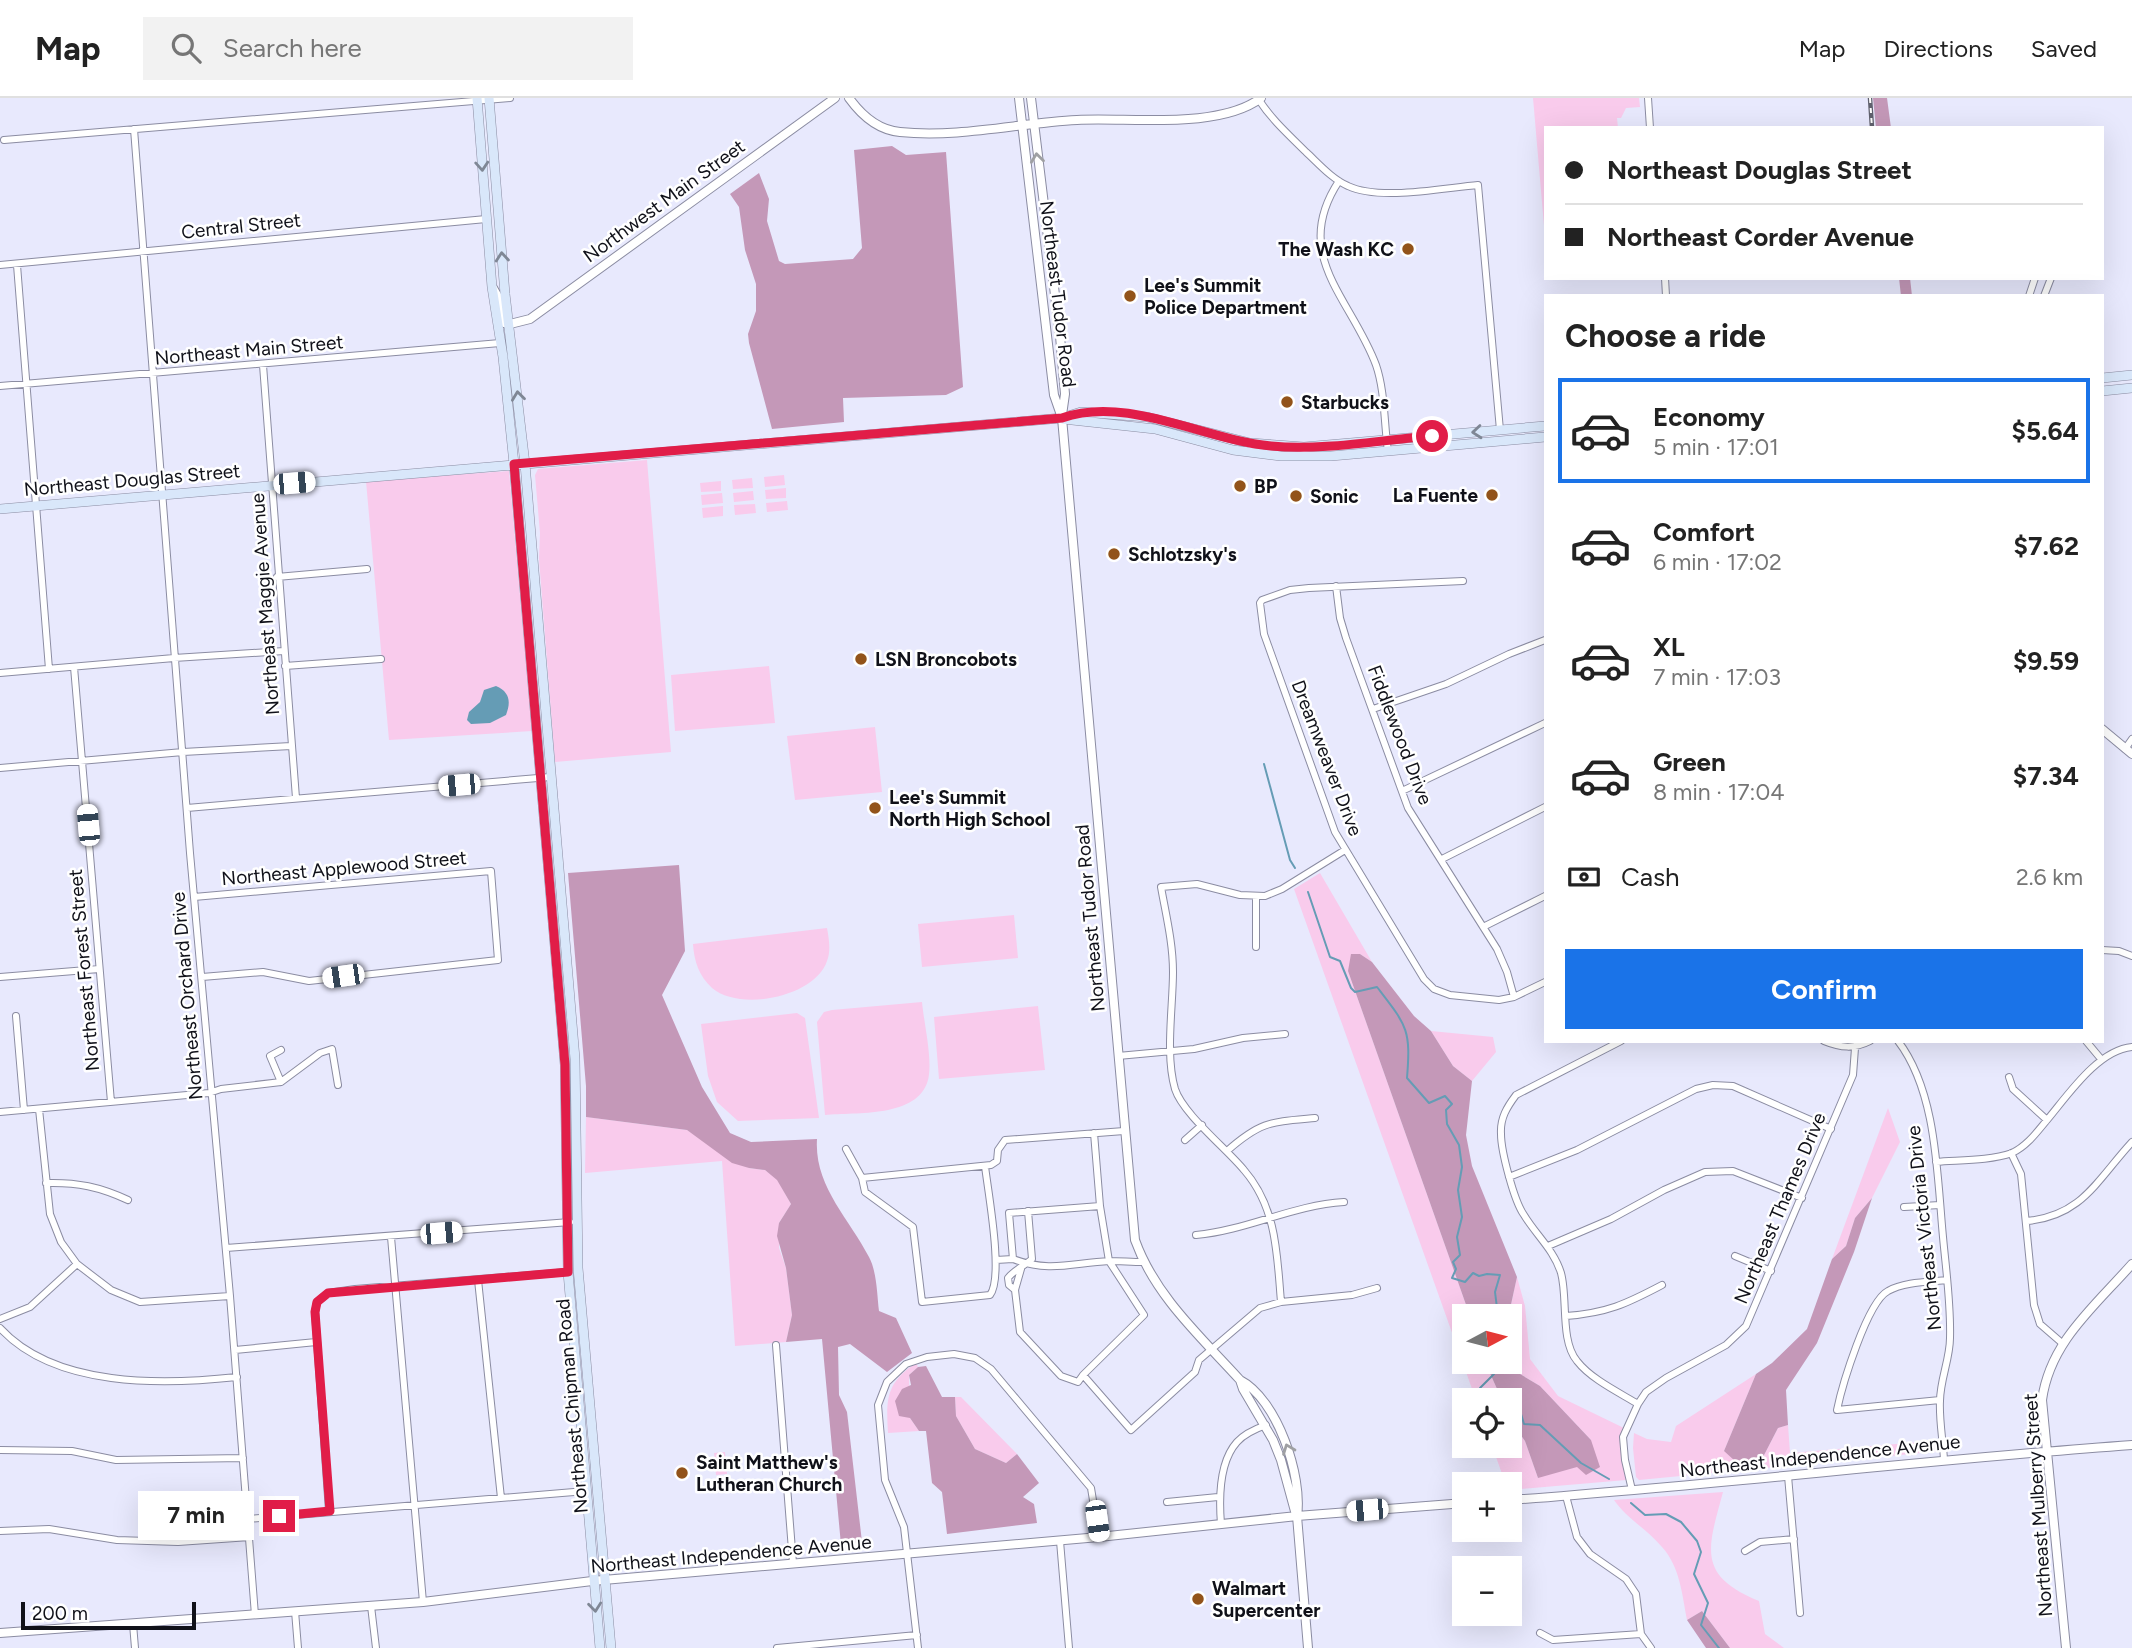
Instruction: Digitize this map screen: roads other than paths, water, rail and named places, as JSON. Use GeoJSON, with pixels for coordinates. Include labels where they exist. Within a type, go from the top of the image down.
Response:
{"type":"FeatureCollection","features":[{"type":"Feature","properties":{"kind":"main road","name":"Northeast Chipman Road"},"geometry":{"type":"LineString","coordinates":[[489,99],[503,269],[525,464],[545,777]]}},
{"type":"Feature","properties":{"kind":"main road","name":"Northeast Chipman Road"},"geometry":{"type":"LineString","coordinates":[[477,100],[485,219],[514,464],[575,1059],[578,1115],[568,1272],[592,1581],[600,1648]]}},
{"type":"Feature","properties":{"kind":"main road"},"geometry":{"type":"LineString","coordinates":[[2104,378],[2132,375]]}},
{"type":"Feature","properties":{"kind":"main road"},"geometry":{"type":"LineString","coordinates":[[2104,391],[2132,388]]}},
{"type":"Feature","properties":{"kind":"main road","name":"Northeast Douglas Street"},"geometry":{"type":"LineString","coordinates":[[1062,418],[1081,412],[1147,417],[1250,443],[1304,447],[1544,426]]}},
{"type":"Feature","properties":{"kind":"main road","name":"Northeast Douglas Street"},"geometry":{"type":"LineString","coordinates":[[0,509],[1062,418],[1155,429],[1233,450],[1266,455],[1331,456],[1544,438]]}},
{"type":"Feature","properties":{"kind":"main road"},"geometry":{"type":"LineString","coordinates":[[1489,442],[1497,439],[1500,430]]}},
{"type":"Feature","properties":{"kind":"main road","name":"Northeast Chipman Road"},"geometry":{"type":"LineString","coordinates":[[571,1222],[611,1648]]}},
{"type":"Feature","properties":{"kind":"main road"},"geometry":{"type":"LineString","coordinates":[[579,1412],[584,1427],[590,1481],[592,1487],[597,1489]]}},
{"type":"Feature","properties":{"kind":"street"},"geometry":{"type":"LineString","coordinates":[[4,140],[510,98]]}},
{"type":"Feature","properties":{"kind":"street","name":"Northwest Main Street"},"geometry":{"type":"LineString","coordinates":[[510,324],[530,319],[835,98]]}},
{"type":"Feature","properties":{"kind":"street"},"geometry":{"type":"LineString","coordinates":[[849,98],[858,111],[877,126],[899,132],[943,133],[1078,120],[1139,121],[1214,116],[1249,106],[1260,99],[1279,126],[1339,181],[1361,191],[1383,193],[1478,185],[1500,430]]}},
{"type":"Feature","properties":{"kind":"street","name":"Northeast Tudor Road"},"geometry":{"type":"LineString","coordinates":[[1019,98],[1054,395],[1062,418]]}},
{"type":"Feature","properties":{"kind":"street","name":"Northeast Tudor Road"},"geometry":{"type":"LineString","coordinates":[[1031,98],[1060,336],[1065,394],[1062,418],[1133,1227],[1143,1262],[1159,1289],[1240,1380],[1255,1391],[1284,1440],[1291,1457],[1300,1498],[1297,1516],[1308,1648]]}},
{"type":"Feature","properties":{"kind":"street"},"geometry":{"type":"LineString","coordinates":[[1648,98],[1650,126]]}},
{"type":"Feature","properties":{"kind":"street","name":"Northeast Orchard Drive"},"geometry":{"type":"LineString","coordinates":[[134,130],[174,658],[235,1350],[255,1615]]}},
{"type":"Feature","properties":{"kind":"street"},"geometry":{"type":"LineString","coordinates":[[1339,181],[1324,207],[1319,232],[1320,245],[1327,270],[1376,365],[1388,451]]}},
{"type":"Feature","properties":{"kind":"street","name":"Central Street"},"geometry":{"type":"LineString","coordinates":[[0,265],[485,219]]}},
{"type":"Feature","properties":{"kind":"street"},"geometry":{"type":"LineString","coordinates":[[17,265],[49,669]]}},
{"type":"Feature","properties":{"kind":"street"},"geometry":{"type":"LineString","coordinates":[[492,287],[498,297],[503,323],[510,324]]}},
{"type":"Feature","properties":{"kind":"street"},"geometry":{"type":"LineString","coordinates":[[1045,321],[1054,334],[1060,336]]}},
{"type":"Feature","properties":{"kind":"street","name":"Northeast Main Street"},"geometry":{"type":"LineString","coordinates":[[0,386],[500,343]]}},
{"type":"Feature","properties":{"kind":"street","name":"Northeast Maggie Avenue"},"geometry":{"type":"LineString","coordinates":[[263,365],[277,577],[296,799]]}},
{"type":"Feature","properties":{"kind":"street"},"geometry":{"type":"LineString","coordinates":[[277,577],[366,569]]}},
{"type":"Feature","properties":{"kind":"street"},"geometry":{"type":"LineString","coordinates":[[1336,586],[1463,581]]}},
{"type":"Feature","properties":{"kind":"street","name":"Dreamweaver Drive"},"geometry":{"type":"LineString","coordinates":[[1336,586],[1290,590],[1264,598],[1260,603],[1267,644],[1335,832],[1434,989],[1465,998],[1499,1000],[1514,997]]}},
{"type":"Feature","properties":{"kind":"street","name":"Fiddlewood Drive"},"geometry":{"type":"LineString","coordinates":[[1336,586],[1340,618],[1346,638],[1408,808],[1503,961],[1514,997]]}},
{"type":"Feature","properties":{"kind":"street"},"geometry":{"type":"LineString","coordinates":[[1373,709],[1446,684],[1544,640]]}},
{"type":"Feature","properties":{"kind":"street"},"geometry":{"type":"LineString","coordinates":[[0,673],[284,651]]}},
{"type":"Feature","properties":{"kind":"street"},"geometry":{"type":"LineString","coordinates":[[285,666],[381,659]]}},
{"type":"Feature","properties":{"kind":"street","name":"Northeast Forest Street"},"geometry":{"type":"LineString","coordinates":[[74,667],[111,1102]]}},
{"type":"Feature","properties":{"kind":"street"},"geometry":{"type":"LineString","coordinates":[[1402,791],[1544,723]]}},
{"type":"Feature","properties":{"kind":"street"},"geometry":{"type":"LineString","coordinates":[[2104,731],[2128,752],[2132,739]]}},
{"type":"Feature","properties":{"kind":"street"},"geometry":{"type":"LineString","coordinates":[[0,768],[183,752],[291,746]]}},
{"type":"Feature","properties":{"kind":"street"},"geometry":{"type":"LineString","coordinates":[[187,808],[545,777]]}},
{"type":"Feature","properties":{"kind":"street"},"geometry":{"type":"LineString","coordinates":[[1442,859],[1544,808]]}},
{"type":"Feature","properties":{"kind":"street"},"geometry":{"type":"LineString","coordinates":[[1281,1302],[1271,1218],[1253,1181],[1185,1106],[1175,1090],[1171,1052],[1172,959],[1161,887],[1197,884],[1256,897],[1282,889],[1345,850]]}},
{"type":"Feature","properties":{"kind":"street","name":"Northeast Applewood Street"},"geometry":{"type":"LineString","coordinates":[[194,897],[491,871],[498,960],[309,981],[263,972],[202,977]]}},
{"type":"Feature","properties":{"kind":"street"},"geometry":{"type":"LineString","coordinates":[[1483,927],[1544,896]]}},
{"type":"Feature","properties":{"kind":"street"},"geometry":{"type":"LineString","coordinates":[[1256,897],[1256,947]]}},
{"type":"Feature","properties":{"kind":"street"},"geometry":{"type":"LineString","coordinates":[[2104,950],[2119,951],[2132,956]]}},
{"type":"Feature","properties":{"kind":"street"},"geometry":{"type":"LineString","coordinates":[[0,977],[99,969]]}},
{"type":"Feature","properties":{"kind":"street"},"geometry":{"type":"LineString","coordinates":[[1514,997],[1544,982]]}},
{"type":"Feature","properties":{"kind":"street"},"geometry":{"type":"LineString","coordinates":[[16,1016],[24,1110]]}},
{"type":"Feature","properties":{"kind":"street"},"geometry":{"type":"LineString","coordinates":[[1118,1056],[1171,1052],[1243,1038],[1285,1034]]}},
{"type":"Feature","properties":{"kind":"street"},"geometry":{"type":"LineString","coordinates":[[1617,1043],[1516,1095],[1505,1110],[1500,1133],[1509,1177],[1522,1214],[1548,1246],[1562,1277],[1568,1340],[1575,1360],[1637,1404]]}},
{"type":"Feature","properties":{"kind":"street"},"geometry":{"type":"LineString","coordinates":[[1833,1043],[1855,1048],[1866,1043]]}},
{"type":"Feature","properties":{"kind":"street","name":"Northeast Victoria Drive"},"geometry":{"type":"LineString","coordinates":[[1899,1043],[1918,1079],[1931,1125],[1936,1161],[1950,1341],[1940,1400],[1944,1460]]}},
{"type":"Feature","properties":{"kind":"street"},"geometry":{"type":"LineString","coordinates":[[2088,1043],[2101,1059]]}},
{"type":"Feature","properties":{"kind":"street"},"geometry":{"type":"LineString","coordinates":[[1936,1161],[2011,1153],[2031,1139],[2101,1059],[2123,1048],[2132,1047]]}},
{"type":"Feature","properties":{"kind":"street","name":"Northeast Thames Drive"},"geometry":{"type":"LineString","coordinates":[[1632,1490],[1623,1437],[1637,1404],[1646,1392],[1726,1345],[1746,1326],[1853,1075],[1855,1048]]}},
{"type":"Feature","properties":{"kind":"street"},"geometry":{"type":"LineString","coordinates":[[0,1112],[212,1092],[221,1088],[281,1082],[320,1053],[332,1049],[338,1085]]}},
{"type":"Feature","properties":{"kind":"street"},"geometry":{"type":"LineString","coordinates":[[281,1050],[270,1056],[281,1082]]}},
{"type":"Feature","properties":{"kind":"street"},"geometry":{"type":"LineString","coordinates":[[2009,1077],[2013,1089],[2047,1120]]}},
{"type":"Feature","properties":{"kind":"street"},"geometry":{"type":"LineString","coordinates":[[1509,1177],[1577,1150],[1696,1089],[1713,1085],[1733,1086],[1831,1129]]}},
{"type":"Feature","properties":{"kind":"street"},"geometry":{"type":"LineString","coordinates":[[39,1109],[50,1213],[61,1242],[78,1264],[111,1290],[140,1302],[230,1296]]}},
{"type":"Feature","properties":{"kind":"street"},"geometry":{"type":"LineString","coordinates":[[1227,1152],[1247,1133],[1265,1124],[1315,1118]]}},
{"type":"Feature","properties":{"kind":"street"},"geometry":{"type":"LineString","coordinates":[[1185,1140],[1202,1125]]}},
{"type":"Feature","properties":{"kind":"street"},"geometry":{"type":"LineString","coordinates":[[862,1178],[985,1166],[996,1161],[998,1150],[1005,1140],[1124,1131]]}},
{"type":"Feature","properties":{"kind":"street"},"geometry":{"type":"LineString","coordinates":[[1028,1212],[1032,1259],[1024,1267],[1012,1272],[1008,1278],[1009,1285],[1015,1290],[1020,1332],[1061,1376],[1078,1381],[1144,1315],[1109,1261],[1100,1206],[1094,1133]]}},
{"type":"Feature","properties":{"kind":"street"},"geometry":{"type":"LineString","coordinates":[[2026,1221],[2056,1216],[2069,1209],[2081,1200],[2132,1142]]}},
{"type":"Feature","properties":{"kind":"street"},"geometry":{"type":"LineString","coordinates":[[846,1149],[862,1178],[865,1192],[914,1227],[922,1302],[990,1295],[995,1288],[996,1260],[985,1166]]}},
{"type":"Feature","properties":{"kind":"street"},"geometry":{"type":"LineString","coordinates":[[2011,1153],[2021,1174],[2034,1305],[2040,1324],[2062,1343]]}},
{"type":"Feature","properties":{"kind":"street"},"geometry":{"type":"LineString","coordinates":[[1548,1246],[1611,1219],[1705,1172],[1733,1171],[1802,1198]]}},
{"type":"Feature","properties":{"kind":"street"},"geometry":{"type":"LineString","coordinates":[[46,1183],[68,1182],[93,1186],[128,1200]]}},
{"type":"Feature","properties":{"kind":"street"},"geometry":{"type":"LineString","coordinates":[[1196,1235],[1231,1231],[1321,1203],[1344,1202]]}},
{"type":"Feature","properties":{"kind":"street"},"geometry":{"type":"LineString","coordinates":[[1904,1207],[1940,1205]]}},
{"type":"Feature","properties":{"kind":"street"},"geometry":{"type":"LineString","coordinates":[[1013,1259],[1009,1213],[1100,1206]]}},
{"type":"Feature","properties":{"kind":"street"},"geometry":{"type":"LineString","coordinates":[[226,1248],[571,1222]]}},
{"type":"Feature","properties":{"kind":"street"},"geometry":{"type":"LineString","coordinates":[[391,1237],[423,1602]]}},
{"type":"Feature","properties":{"kind":"street"},"geometry":{"type":"LineString","coordinates":[[1735,1255],[1771,1271]]}},
{"type":"Feature","properties":{"kind":"street"},"geometry":{"type":"LineString","coordinates":[[996,1260],[1013,1259],[1024,1267],[1051,1268],[1109,1261],[1143,1262]]}},
{"type":"Feature","properties":{"kind":"street"},"geometry":{"type":"LineString","coordinates":[[0,1320],[30,1307],[78,1264]]}},
{"type":"Feature","properties":{"kind":"street","name":"Northeast Mulberry Street"},"geometry":{"type":"LineString","coordinates":[[2066,1648],[2042,1400],[2053,1359],[2062,1343],[2132,1264]]}},
{"type":"Feature","properties":{"kind":"street"},"geometry":{"type":"LineString","coordinates":[[330,1511],[316,1342],[317,1302],[328,1293],[568,1272]]}},
{"type":"Feature","properties":{"kind":"street"},"geometry":{"type":"LineString","coordinates":[[478,1280],[501,1498]]}},
{"type":"Feature","properties":{"kind":"street"},"geometry":{"type":"LineString","coordinates":[[1940,1400],[1837,1410],[1845,1375],[1872,1309],[1886,1291],[1911,1284],[1947,1280]]}},
{"type":"Feature","properties":{"kind":"street"},"geometry":{"type":"LineString","coordinates":[[1566,1316],[1594,1314],[1623,1306],[1662,1285]]}},
{"type":"Feature","properties":{"kind":"street"},"geometry":{"type":"LineString","coordinates":[[1083,1375],[1131,1430],[1195,1373],[1199,1360],[1260,1308],[1281,1302],[1339,1297],[1377,1288]]}},
{"type":"Feature","properties":{"kind":"street"},"geometry":{"type":"LineString","coordinates":[[0,1328],[34,1354],[90,1375],[176,1382],[237,1377]]}},
{"type":"Feature","properties":{"kind":"street"},"geometry":{"type":"LineString","coordinates":[[235,1350],[316,1342]]}},
{"type":"Feature","properties":{"kind":"street"},"geometry":{"type":"LineString","coordinates":[[776,1345],[793,1563]]}},
{"type":"Feature","properties":{"kind":"street"},"geometry":{"type":"LineString","coordinates":[[918,1648],[904,1527],[885,1480],[878,1405],[887,1382],[906,1364],[927,1357],[954,1354],[975,1359],[991,1369],[1091,1488],[1099,1537]]}},
{"type":"Feature","properties":{"kind":"street","name":"Northeast Tudor Road"},"geometry":{"type":"LineString","coordinates":[[1240,1380],[1266,1425],[1281,1460],[1291,1503],[1297,1516]]}},
{"type":"Feature","properties":{"kind":"street"},"geometry":{"type":"LineString","coordinates":[[1222,1524],[1218,1497],[1228,1456],[1244,1435],[1266,1425]]}},
{"type":"Feature","properties":{"kind":"street","name":"Northeast Independence Avenue"},"geometry":{"type":"LineString","coordinates":[[1522,1499],[2132,1445]]}},
{"type":"Feature","properties":{"kind":"street"},"geometry":{"type":"LineString","coordinates":[[0,1450],[72,1451],[116,1460],[243,1458]]}},
{"type":"Feature","properties":{"kind":"street"},"geometry":{"type":"LineString","coordinates":[[1788,1476],[1800,1613]]}},
{"type":"Feature","properties":{"kind":"street"},"geometry":{"type":"LineString","coordinates":[[248,1519],[586,1490]]}},
{"type":"Feature","properties":{"kind":"street"},"geometry":{"type":"LineString","coordinates":[[1566,1496],[1577,1537],[1590,1554],[1626,1579],[1636,1594],[1641,1634],[1651,1648]]}},
{"type":"Feature","properties":{"kind":"street"},"geometry":{"type":"LineString","coordinates":[[1167,1502],[1218,1497]]}},
{"type":"Feature","properties":{"kind":"street","name":"Northeast Independence Avenue"},"geometry":{"type":"LineString","coordinates":[[0,1633],[423,1602],[592,1581],[1452,1504]]}},
{"type":"Feature","properties":{"kind":"street"},"geometry":{"type":"LineString","coordinates":[[0,1531],[50,1529],[117,1540],[178,1542],[250,1537]]}},
{"type":"Feature","properties":{"kind":"street"},"geometry":{"type":"LineString","coordinates":[[1745,1551],[1760,1542],[1794,1539]]}},
{"type":"Feature","properties":{"kind":"street"},"geometry":{"type":"LineString","coordinates":[[1060,1541],[1069,1648]]}},
{"type":"Feature","properties":{"kind":"street"},"geometry":{"type":"LineString","coordinates":[[371,1606],[376,1648]]}},
{"type":"Feature","properties":{"kind":"street"},"geometry":{"type":"LineString","coordinates":[[295,1611],[298,1648]]}},
{"type":"Feature","properties":{"kind":"street"},"geometry":{"type":"LineString","coordinates":[[133,1624],[135,1648]]}},
{"type":"Feature","properties":{"kind":"street"},"geometry":{"type":"LineString","coordinates":[[1540,1633],[1553,1640],[1641,1634]]}},
{"type":"Feature","properties":{"kind":"street"},"geometry":{"type":"LineString","coordinates":[[777,1648],[917,1635]]}},
{"type":"Feature","properties":{"kind":"water"},"geometry":{"type":"Polygon","coordinates":[[[496,686],[504,691],[508,698],[506,715],[490,723],[471,724],[467,720],[469,712],[480,702],[484,690],[496,686]]]}},
{"type":"Feature","properties":{"kind":"waterway"},"geometry":{"type":"LineString","coordinates":[[1264,764],[1290,860],[1295,868]]}},
{"type":"Feature","properties":{"kind":"waterway"},"geometry":{"type":"LineString","coordinates":[[1308,892],[1330,957],[1340,961],[1351,988],[1355,992],[1377,987],[1401,1020],[1407,1038],[1407,1078],[1429,1103],[1445,1096],[1452,1104],[1446,1110],[1447,1124],[1459,1145],[1462,1167],[1458,1190],[1462,1217],[1457,1237],[1460,1255],[1453,1262],[1456,1269],[1452,1278],[1465,1282],[1473,1273],[1479,1276],[1500,1275],[1495,1292],[1496,1304]]}},
{"type":"Feature","properties":{"kind":"waterway"},"geometry":{"type":"LineString","coordinates":[[1480,1388],[1494,1374]]}},
{"type":"Feature","properties":{"kind":"waterway"},"geometry":{"type":"LineString","coordinates":[[1522,1417],[1524,1424],[1540,1425],[1581,1463],[1609,1479]]}},
{"type":"Feature","properties":{"kind":"waterway"},"geometry":{"type":"LineString","coordinates":[[1631,1503],[1645,1515],[1666,1514],[1681,1522],[1697,1541],[1701,1552],[1694,1574],[1708,1603],[1701,1625],[1719,1648]]}},
{"type":"Feature","properties":{"kind":"railway"},"geometry":{"type":"LineString","coordinates":[[1870,98],[1872,126]]}},
{"type":"Feature","properties":{"kind":"place","name":"The Wash KC"},"geometry":{"type":"Point","coordinates":[1408,249]}},
{"type":"Feature","properties":{"kind":"place","name":"Lee's Summit Police Department"},"geometry":{"type":"Point","coordinates":[1130,296]}},
{"type":"Feature","properties":{"kind":"place","name":"Starbucks"},"geometry":{"type":"Point","coordinates":[1287,402]}},
{"type":"Feature","properties":{"kind":"place","name":"BP"},"geometry":{"type":"Point","coordinates":[1240,486]}},
{"type":"Feature","properties":{"kind":"place","name":"La Fuente"},"geometry":{"type":"Point","coordinates":[1492,495]}},
{"type":"Feature","properties":{"kind":"place","name":"Sonic"},"geometry":{"type":"Point","coordinates":[1296,496]}},
{"type":"Feature","properties":{"kind":"place","name":"Schlotzsky's"},"geometry":{"type":"Point","coordinates":[1114,554]}},
{"type":"Feature","properties":{"kind":"place","name":"LSN Broncobots"},"geometry":{"type":"Point","coordinates":[861,659]}},
{"type":"Feature","properties":{"kind":"place","name":"Lee's Summit North High School"},"geometry":{"type":"Point","coordinates":[875,808]}},
{"type":"Feature","properties":{"kind":"place","name":"Saint Matthew's Lutheran Church"},"geometry":{"type":"Point","coordinates":[682,1473]}},
{"type":"Feature","properties":{"kind":"place","name":"Walmart Supercenter"},"geometry":{"type":"Point","coordinates":[1198,1599]}}]}
